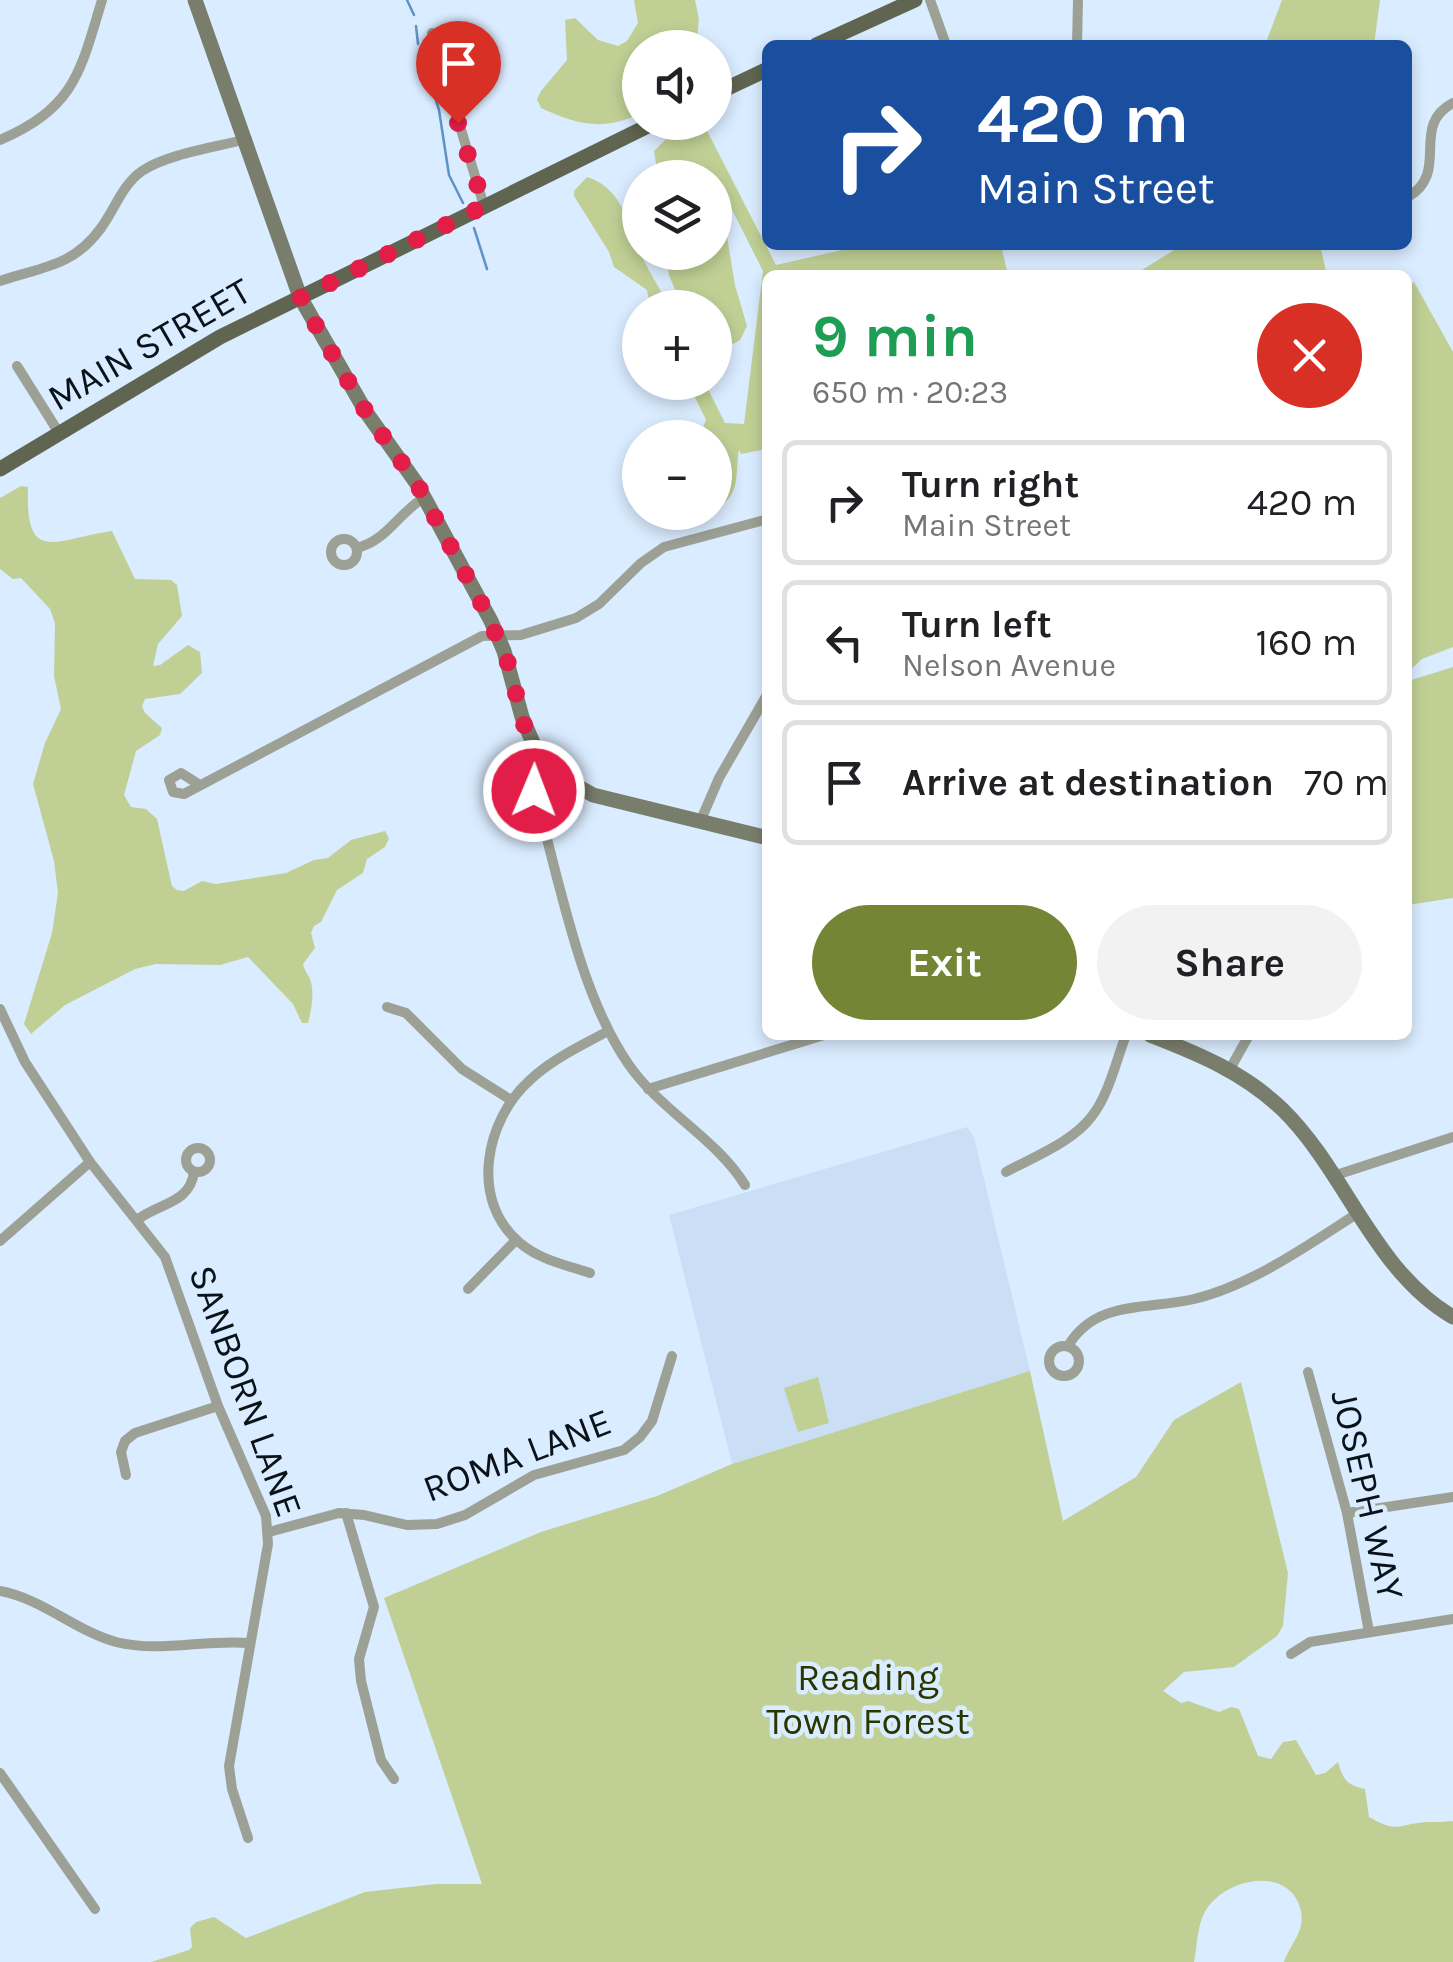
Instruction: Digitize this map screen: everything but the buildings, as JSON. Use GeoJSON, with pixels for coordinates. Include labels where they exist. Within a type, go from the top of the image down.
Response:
{"type":"FeatureCollection","features":[{"type":"Feature","properties":{"kind":"main road"},"geometry":{"type":"LineString","coordinates":[[195,0],[300,298],[366,412],[425,497],[497,634],[525,728],[543,760],[568,783],[593,795],[762,837]]}},
{"type":"Feature","properties":{"kind":"main road"},"geometry":{"type":"LineString","coordinates":[[827,40],[915,0]]}},
{"type":"Feature","properties":{"kind":"main road"},"geometry":{"type":"LineString","coordinates":[[732,87],[762,74]]}},
{"type":"Feature","properties":{"kind":"main road","name":"MAIN STREET"},"geometry":{"type":"LineString","coordinates":[[0,469],[186,355],[622,139]]}},
{"type":"Feature","properties":{"kind":"main road"},"geometry":{"type":"LineString","coordinates":[[1162,1040],[1230,1068],[1283,1110],[1412,1285],[1453,1317]]}},
{"type":"Feature","properties":{"kind":"street"},"geometry":{"type":"LineString","coordinates":[[0,140],[32,124],[64,99],[102,0]]}},
{"type":"Feature","properties":{"kind":"street"},"geometry":{"type":"LineString","coordinates":[[930,0],[944,40]]}},
{"type":"Feature","properties":{"kind":"street"},"geometry":{"type":"LineString","coordinates":[[1077,40],[1078,0]]}},
{"type":"Feature","properties":{"kind":"street"},"geometry":{"type":"LineString","coordinates":[[432,33],[484,206]]}},
{"type":"Feature","properties":{"kind":"street"},"geometry":{"type":"LineString","coordinates":[[1412,194],[1430,171],[1434,121],[1453,103]]}},
{"type":"Feature","properties":{"kind":"street"},"geometry":{"type":"LineString","coordinates":[[0,281],[47,270],[74,256],[96,234],[126,185],[145,169],[247,139]]}},
{"type":"Feature","properties":{"kind":"street"},"geometry":{"type":"LineString","coordinates":[[17,366],[59,433]]}},
{"type":"Feature","properties":{"kind":"street"},"geometry":{"type":"LineString","coordinates":[[356,548],[382,538],[425,497]]}},
{"type":"Feature","properties":{"kind":"street"},"geometry":{"type":"LineString","coordinates":[[200,785],[466,644],[497,634],[521,635],[576,618],[594,608],[641,563],[664,547],[762,521]]}},
{"type":"Feature","properties":{"kind":"street"},"geometry":{"type":"LineString","coordinates":[[700,822],[719,778],[762,703]]}},
{"type":"Feature","properties":{"kind":"street"},"geometry":{"type":"LineString","coordinates":[[543,760],[533,778],[534,791],[587,974],[608,1031],[648,1088],[731,1166],[745,1186]]}},
{"type":"Feature","properties":{"kind":"street"},"geometry":{"type":"LineString","coordinates":[[387,1007],[406,1013],[459,1066],[511,1100]]}},
{"type":"Feature","properties":{"kind":"street","name":"SANBORN LANE"},"geometry":{"type":"LineString","coordinates":[[0,1009],[22,1057],[90,1162],[169,1264],[218,1406],[266,1516],[269,1532],[229,1766],[248,1838]]}},
{"type":"Feature","properties":{"kind":"street"},"geometry":{"type":"LineString","coordinates":[[590,1273],[551,1261],[516,1240],[495,1209],[488,1172],[493,1139],[511,1100],[546,1066],[608,1031]]}},
{"type":"Feature","properties":{"kind":"street"},"geometry":{"type":"LineString","coordinates":[[648,1088],[807,1040]]}},
{"type":"Feature","properties":{"kind":"street"},"geometry":{"type":"LineString","coordinates":[[1006,1172],[1074,1132],[1093,1116],[1124,1040]]}},
{"type":"Feature","properties":{"kind":"street"},"geometry":{"type":"LineString","coordinates":[[1230,1068],[1246,1040]]}},
{"type":"Feature","properties":{"kind":"street"},"geometry":{"type":"LineString","coordinates":[[1333,1176],[1453,1137]]}},
{"type":"Feature","properties":{"kind":"street"},"geometry":{"type":"LineString","coordinates":[[0,1241],[90,1162]]}},
{"type":"Feature","properties":{"kind":"street"},"geometry":{"type":"LineString","coordinates":[[137,1220],[153,1208],[182,1197],[192,1186],[194,1172]]}},
{"type":"Feature","properties":{"kind":"street"},"geometry":{"type":"LineString","coordinates":[[1068,1346],[1082,1328],[1104,1314],[1129,1306],[1193,1299],[1224,1289],[1358,1212]]}},
{"type":"Feature","properties":{"kind":"street"},"geometry":{"type":"LineString","coordinates":[[468,1289],[516,1240]]}},
{"type":"Feature","properties":{"kind":"street","name":"ROMA LANE"},"geometry":{"type":"LineString","coordinates":[[269,1532],[346,1513],[402,1524],[437,1524],[465,1515],[534,1475],[624,1450],[640,1438],[652,1421],[672,1356]]}},
{"type":"Feature","properties":{"kind":"street","name":"JOSEPH WAY"},"geometry":{"type":"LineString","coordinates":[[1308,1372],[1346,1513],[1370,1632]]}},
{"type":"Feature","properties":{"kind":"street"},"geometry":{"type":"LineString","coordinates":[[126,1475],[121,1452],[129,1437],[218,1406]]}},
{"type":"Feature","properties":{"kind":"street"},"geometry":{"type":"LineString","coordinates":[[1346,1513],[1453,1496]]}},
{"type":"Feature","properties":{"kind":"street"},"geometry":{"type":"LineString","coordinates":[[346,1513],[374,1607],[359,1659],[361,1681],[379,1755],[394,1779]]}},
{"type":"Feature","properties":{"kind":"street"},"geometry":{"type":"LineString","coordinates":[[0,1591],[37,1602],[83,1629],[118,1642],[158,1647],[250,1643]]}},
{"type":"Feature","properties":{"kind":"street"},"geometry":{"type":"LineString","coordinates":[[1291,1654],[1313,1642],[1453,1619]]}},
{"type":"Feature","properties":{"kind":"street"},"geometry":{"type":"LineString","coordinates":[[0,1773],[94,1910]]}},
{"type":"Feature","properties":{"kind":"shaded area"},"geometry":{"type":"Polygon","coordinates":[[[967,1127],[974,1137],[1030,1371],[732,1464],[669,1215],[967,1127]]]}},
{"type":"Feature","properties":{"kind":"green space"},"geometry":{"type":"Polygon","coordinates":[[[634,0],[695,0],[698,30],[634,30],[638,23],[634,0]]]}},
{"type":"Feature","properties":{"kind":"green space"},"geometry":{"type":"Polygon","coordinates":[[[1282,0],[1380,0],[1375,40],[1267,40],[1282,0]]]}},
{"type":"Feature","properties":{"kind":"green space"},"geometry":{"type":"Polygon","coordinates":[[[575,18],[598,40],[622,44],[622,120],[590,124],[541,108],[537,99],[541,91],[567,60],[565,20],[575,18]]]}},
{"type":"Feature","properties":{"kind":"green space"},"geometry":{"type":"Polygon","coordinates":[[[665,140],[712,140],[722,160],[655,160],[654,151],[665,140]]]}},
{"type":"Feature","properties":{"kind":"green space"},"geometry":{"type":"Polygon","coordinates":[[[587,177],[609,190],[622,210],[622,270],[649,270],[660,290],[647,290],[614,267],[574,191],[587,177]]]}},
{"type":"Feature","properties":{"kind":"green space"},"geometry":{"type":"Polygon","coordinates":[[[732,179],[762,238],[762,250],[768,250],[776,265],[842,250],[1002,250],[1007,270],[762,270],[732,210],[732,179]]]}},
{"type":"Feature","properties":{"kind":"green space"},"geometry":{"type":"Polygon","coordinates":[[[1174,250],[1321,250],[1326,270],[1142,270],[1174,250]]]}},
{"type":"Feature","properties":{"kind":"green space"},"geometry":{"type":"Polygon","coordinates":[[[732,267],[747,326],[740,340],[732,344],[732,290],[675,290],[668,270],[732,270],[732,267]]]}},
{"type":"Feature","properties":{"kind":"green space"},"geometry":{"type":"Polygon","coordinates":[[[762,279],[762,450],[741,454],[739,450],[732,494],[732,423],[744,424],[762,279]]]}},
{"type":"Feature","properties":{"kind":"green space"},"geometry":{"type":"Polygon","coordinates":[[[1412,283],[1453,352],[1453,647],[1422,659],[1412,668],[1412,283]]]}},
{"type":"Feature","properties":{"kind":"green space"},"geometry":{"type":"Polygon","coordinates":[[[696,400],[714,400],[724,420],[706,420],[696,400]]]}},
{"type":"Feature","properties":{"kind":"green space"},"geometry":{"type":"Polygon","coordinates":[[[21,486],[28,487],[28,512],[38,538],[60,541],[112,531],[135,579],[171,580],[177,585],[182,616],[158,644],[153,666],[188,645],[200,652],[202,673],[180,694],[145,699],[145,713],[162,728],[160,735],[136,751],[124,795],[131,807],[146,809],[157,819],[172,886],[184,891],[202,881],[216,884],[286,873],[328,858],[351,840],[385,831],[389,838],[385,847],[367,859],[363,873],[337,890],[321,922],[314,926],[311,933],[315,948],[303,964],[312,990],[308,1023],[302,1023],[293,1004],[248,957],[220,965],[156,964],[135,969],[65,1005],[31,1034],[24,1024],[52,933],[58,893],[54,861],[33,784],[45,743],[61,709],[54,676],[55,623],[50,609],[21,578],[13,579],[0,569],[0,498],[21,486]]]}},
{"type":"Feature","properties":{"kind":"green space"},"geometry":{"type":"Polygon","coordinates":[[[1453,667],[1453,898],[1412,904],[1412,680],[1453,667]]]}},
{"type":"Feature","properties":{"kind":"green space","name":"Reading Town Forest"},"geometry":{"type":"Polygon","coordinates":[[[1030,1371],[1063,1521],[1136,1477],[1174,1420],[1241,1382],[1288,1573],[1283,1626],[1277,1636],[1234,1667],[1184,1672],[1163,1691],[1181,1703],[1188,1701],[1219,1712],[1231,1707],[1239,1709],[1258,1756],[1271,1759],[1283,1742],[1296,1740],[1316,1775],[1338,1762],[1346,1780],[1365,1789],[1369,1817],[1379,1822],[1398,1827],[1453,1821],[1453,1962],[1284,1962],[1299,1932],[1301,1911],[1294,1896],[1283,1886],[1254,1881],[1238,1885],[1211,1903],[1201,1921],[1194,1962],[151,1962],[189,1950],[190,1928],[214,1917],[246,1938],[365,1892],[436,1884],[482,1884],[384,1598],[541,1532],[657,1496],[732,1464],[1030,1371]]]}},
{"type":"Feature","properties":{"kind":"green space"},"geometry":{"type":"Polygon","coordinates":[[[818,1377],[829,1423],[798,1432],[784,1388],[818,1377]]]}},
{"type":"Feature","properties":{"kind":"waterway"},"geometry":{"type":"LineString","coordinates":[[407,0],[414,15]]}},
{"type":"Feature","properties":{"kind":"waterway"},"geometry":{"type":"LineString","coordinates":[[416,26],[418,44]]}},
{"type":"Feature","properties":{"kind":"waterway"},"geometry":{"type":"LineString","coordinates":[[422,56],[439,110],[449,175],[463,203]]}},
{"type":"Feature","properties":{"kind":"waterway"},"geometry":{"type":"LineString","coordinates":[[474,228],[487,269]]}},
{"type":"Feature","properties":{"kind":"route"},"geometry":{"type":"LineString","coordinates":[[458,123],[484,206],[300,298],[366,412],[425,497],[497,634],[525,728],[543,760],[533,778],[534,791]]}}]}
